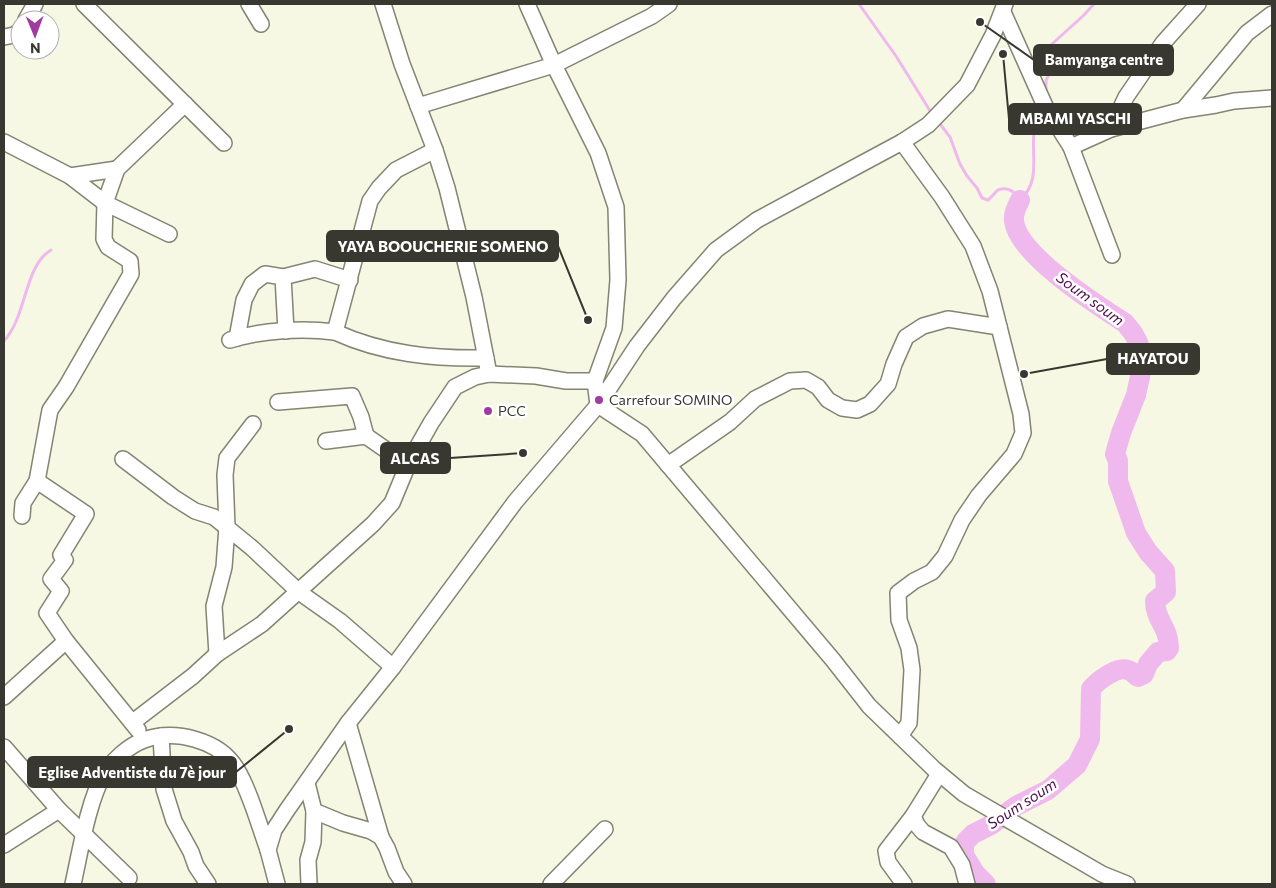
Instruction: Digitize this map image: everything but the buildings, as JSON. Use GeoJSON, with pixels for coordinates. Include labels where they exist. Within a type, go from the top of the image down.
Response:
{"type":"FeatureCollection","features":[{"type":"Feature","properties":{"kind":"street"},"geometry":{"type":"LineString","coordinates":[[84,4],[224,143]]}},
{"type":"Feature","properties":{"kind":"street"},"geometry":{"type":"LineString","coordinates":[[249,4],[261,24]]}},
{"type":"Feature","properties":{"kind":"street"},"geometry":{"type":"LineString","coordinates":[[383,4],[402,64],[448,188],[466,261],[489,374]]}},
{"type":"Feature","properties":{"kind":"street"},"geometry":{"type":"LineString","coordinates":[[527,4],[554,65],[598,153],[616,207],[618,280],[614,328],[595,381],[598,405],[642,434],[833,660],[869,706],[939,774],[964,794],[1102,874],[1128,884]]}},
{"type":"Feature","properties":{"kind":"street"},"geometry":{"type":"LineString","coordinates":[[418,106],[554,65],[652,16],[669,4]]}},
{"type":"Feature","properties":{"kind":"street"},"geometry":{"type":"LineString","coordinates":[[1111,129],[1126,97],[1163,43],[1198,4]]}},
{"type":"Feature","properties":{"kind":"street"},"geometry":{"type":"LineString","coordinates":[[1004,8],[1049,113],[1072,147],[1112,255]]}},
{"type":"Feature","properties":{"kind":"street"},"geometry":{"type":"LineString","coordinates":[[268,850],[274,830],[348,723],[393,667],[515,502],[598,405],[637,346],[674,298],[716,250],[757,220],[902,142],[928,125],[967,85],[1004,8]]}},
{"type":"Feature","properties":{"kind":"street"},"geometry":{"type":"LineString","coordinates":[[1182,110],[1247,33],[1272,14]]}},
{"type":"Feature","properties":{"kind":"street"},"geometry":{"type":"LineString","coordinates":[[1072,147],[1111,129],[1182,110],[1234,101],[1272,98]]}},
{"type":"Feature","properties":{"kind":"street"},"geometry":{"type":"LineString","coordinates":[[22,516],[23,503],[37,481],[50,410],[66,387],[131,274],[130,262],[108,247],[106,243],[105,203],[117,169],[185,104]]}},
{"type":"Feature","properties":{"kind":"street"},"geometry":{"type":"LineString","coordinates":[[4,142],[70,176],[105,203],[169,234]]}},
{"type":"Feature","properties":{"kind":"street"},"geometry":{"type":"LineString","coordinates":[[900,736],[909,723],[912,670],[909,648],[899,620],[898,593],[914,581],[932,572],[945,556],[962,520],[979,495],[1014,454],[1023,433],[1021,414],[1000,328],[990,291],[973,246],[942,197],[902,142]]}},
{"type":"Feature","properties":{"kind":"street"},"geometry":{"type":"LineString","coordinates":[[335,332],[370,201],[396,170],[435,150]]}},
{"type":"Feature","properties":{"kind":"street"},"geometry":{"type":"LineString","coordinates":[[70,176],[117,169]]}},
{"type":"Feature","properties":{"kind":"street"},"geometry":{"type":"LineString","coordinates":[[350,280],[315,269],[283,277],[265,274],[252,284],[244,300],[232,339],[303,329],[335,332],[374,348],[419,356],[486,358]]}},
{"type":"Feature","properties":{"kind":"street"},"geometry":{"type":"LineString","coordinates":[[283,277],[286,331]]}},
{"type":"Feature","properties":{"kind":"street"},"geometry":{"type":"LineString","coordinates":[[668,465],[730,422],[756,399],[790,381],[806,380],[818,387],[828,400],[842,408],[857,410],[870,404],[888,384],[894,364],[906,337],[923,326],[948,319],[1000,328]]}},
{"type":"Feature","properties":{"kind":"street"},"geometry":{"type":"LineString","coordinates":[[132,722],[193,676],[217,654],[262,624],[373,524],[392,502],[408,462],[430,423],[455,387],[474,377],[489,374],[536,376],[566,381],[595,381]]}},
{"type":"Feature","properties":{"kind":"street"},"geometry":{"type":"LineString","coordinates":[[278,402],[352,396],[362,417],[366,436]]}},
{"type":"Feature","properties":{"kind":"street"},"geometry":{"type":"LineString","coordinates":[[217,654],[214,606],[224,567],[227,527],[225,475],[227,458],[253,424]]}},
{"type":"Feature","properties":{"kind":"street"},"geometry":{"type":"LineString","coordinates":[[326,441],[366,436],[392,454],[408,462]]}},
{"type":"Feature","properties":{"kind":"street"},"geometry":{"type":"LineString","coordinates":[[123,459],[173,497],[195,511],[214,517],[227,527],[299,592],[340,621],[393,667]]}},
{"type":"Feature","properties":{"kind":"street"},"geometry":{"type":"LineString","coordinates":[[37,481],[86,514],[61,555],[65,560],[51,579],[62,590],[47,614],[66,641],[146,739]]}},
{"type":"Feature","properties":{"kind":"street"},"geometry":{"type":"LineString","coordinates":[[4,697],[66,641]]}},
{"type":"Feature","properties":{"kind":"street"},"geometry":{"type":"LineString","coordinates":[[348,723],[381,837],[388,848],[396,872],[404,884]]}},
{"type":"Feature","properties":{"kind":"street"},"geometry":{"type":"LineString","coordinates":[[161,736],[164,789],[174,821],[192,852],[196,866],[208,884]]}},
{"type":"Feature","properties":{"kind":"street"},"geometry":{"type":"LineString","coordinates":[[72,884],[84,836],[104,774],[124,751],[136,744],[146,739],[161,736],[178,736],[207,743],[227,756],[236,768],[268,850],[277,884]]}},
{"type":"Feature","properties":{"kind":"street"},"geometry":{"type":"LineString","coordinates":[[4,747],[58,810],[129,878]]}},
{"type":"Feature","properties":{"kind":"street"},"geometry":{"type":"LineString","coordinates":[[904,884],[888,862],[886,850],[913,816],[939,774]]}},
{"type":"Feature","properties":{"kind":"street"},"geometry":{"type":"LineString","coordinates":[[307,783],[314,811],[313,842],[308,860],[309,884]]}},
{"type":"Feature","properties":{"kind":"street"},"geometry":{"type":"LineString","coordinates":[[4,844],[58,810]]}},
{"type":"Feature","properties":{"kind":"street"},"geometry":{"type":"LineString","coordinates":[[314,811],[381,837]]}},
{"type":"Feature","properties":{"kind":"street"},"geometry":{"type":"LineString","coordinates":[[913,816],[923,832],[952,847],[962,865],[968,884]]}},
{"type":"Feature","properties":{"kind":"street"},"geometry":{"type":"LineString","coordinates":[[551,884],[605,829]]}},
{"type":"Feature","properties":{"kind":"waterway"},"geometry":{"type":"LineString","coordinates":[[859,4],[896,56],[932,114]]}},
{"type":"Feature","properties":{"kind":"waterway"},"geometry":{"type":"LineString","coordinates":[[1046,91],[1046,80],[1049,75],[1047,53],[1052,44],[1094,4]]}},
{"type":"Feature","properties":{"kind":"waterway"},"geometry":{"type":"LineString","coordinates":[[937,120],[950,137],[960,164],[982,198],[988,200],[998,190],[1008,189],[1016,194],[1020,200],[1027,193],[1033,176],[1034,132],[1036,127],[1047,117]]}},
{"type":"Feature","properties":{"kind":"waterway","name":"Soum soum"},"geometry":{"type":"LineString","coordinates":[[986,884],[975,873],[964,855],[966,841],[973,834],[991,825],[1016,806],[1048,790],[1077,765],[1090,739],[1091,689],[1102,678],[1123,669],[1138,677],[1144,674],[1148,664],[1158,652],[1167,651],[1169,648],[1167,634],[1157,613],[1155,601],[1166,592],[1165,571],[1148,552],[1136,533],[1118,481],[1118,461],[1115,454],[1136,395],[1143,363],[1138,342],[1125,323],[1060,278],[1029,249],[1019,234],[1014,221],[1020,200]]}},
{"type":"Feature","properties":{"kind":"waterway"},"geometry":{"type":"LineString","coordinates":[[4,341],[12,331],[36,267],[42,257],[51,250]]}},
{"type":"Feature","properties":{"kind":"place","name":"Bamyanga centre"},"geometry":{"type":"Point","coordinates":[980,22]}},
{"type":"Feature","properties":{"kind":"place","name":"MBAMI YASCHI"},"geometry":{"type":"Point","coordinates":[1003,54]}},
{"type":"Feature","properties":{"kind":"place","name":"YAYA BOOUCHERIE SOMENO"},"geometry":{"type":"Point","coordinates":[588,320]}},
{"type":"Feature","properties":{"kind":"place","name":"HAYATOU"},"geometry":{"type":"Point","coordinates":[1024,374]}},
{"type":"Feature","properties":{"kind":"place","name":"Carrefour SOMINO"},"geometry":{"type":"Point","coordinates":[599,400]}},
{"type":"Feature","properties":{"kind":"place","name":"PCC"},"geometry":{"type":"Point","coordinates":[488,411]}},
{"type":"Feature","properties":{"kind":"place","name":"ALCAS"},"geometry":{"type":"Point","coordinates":[523,453]}},
{"type":"Feature","properties":{"kind":"place","name":"Eglise Adventiste du 7è jour"},"geometry":{"type":"Point","coordinates":[289,729]}}]}
